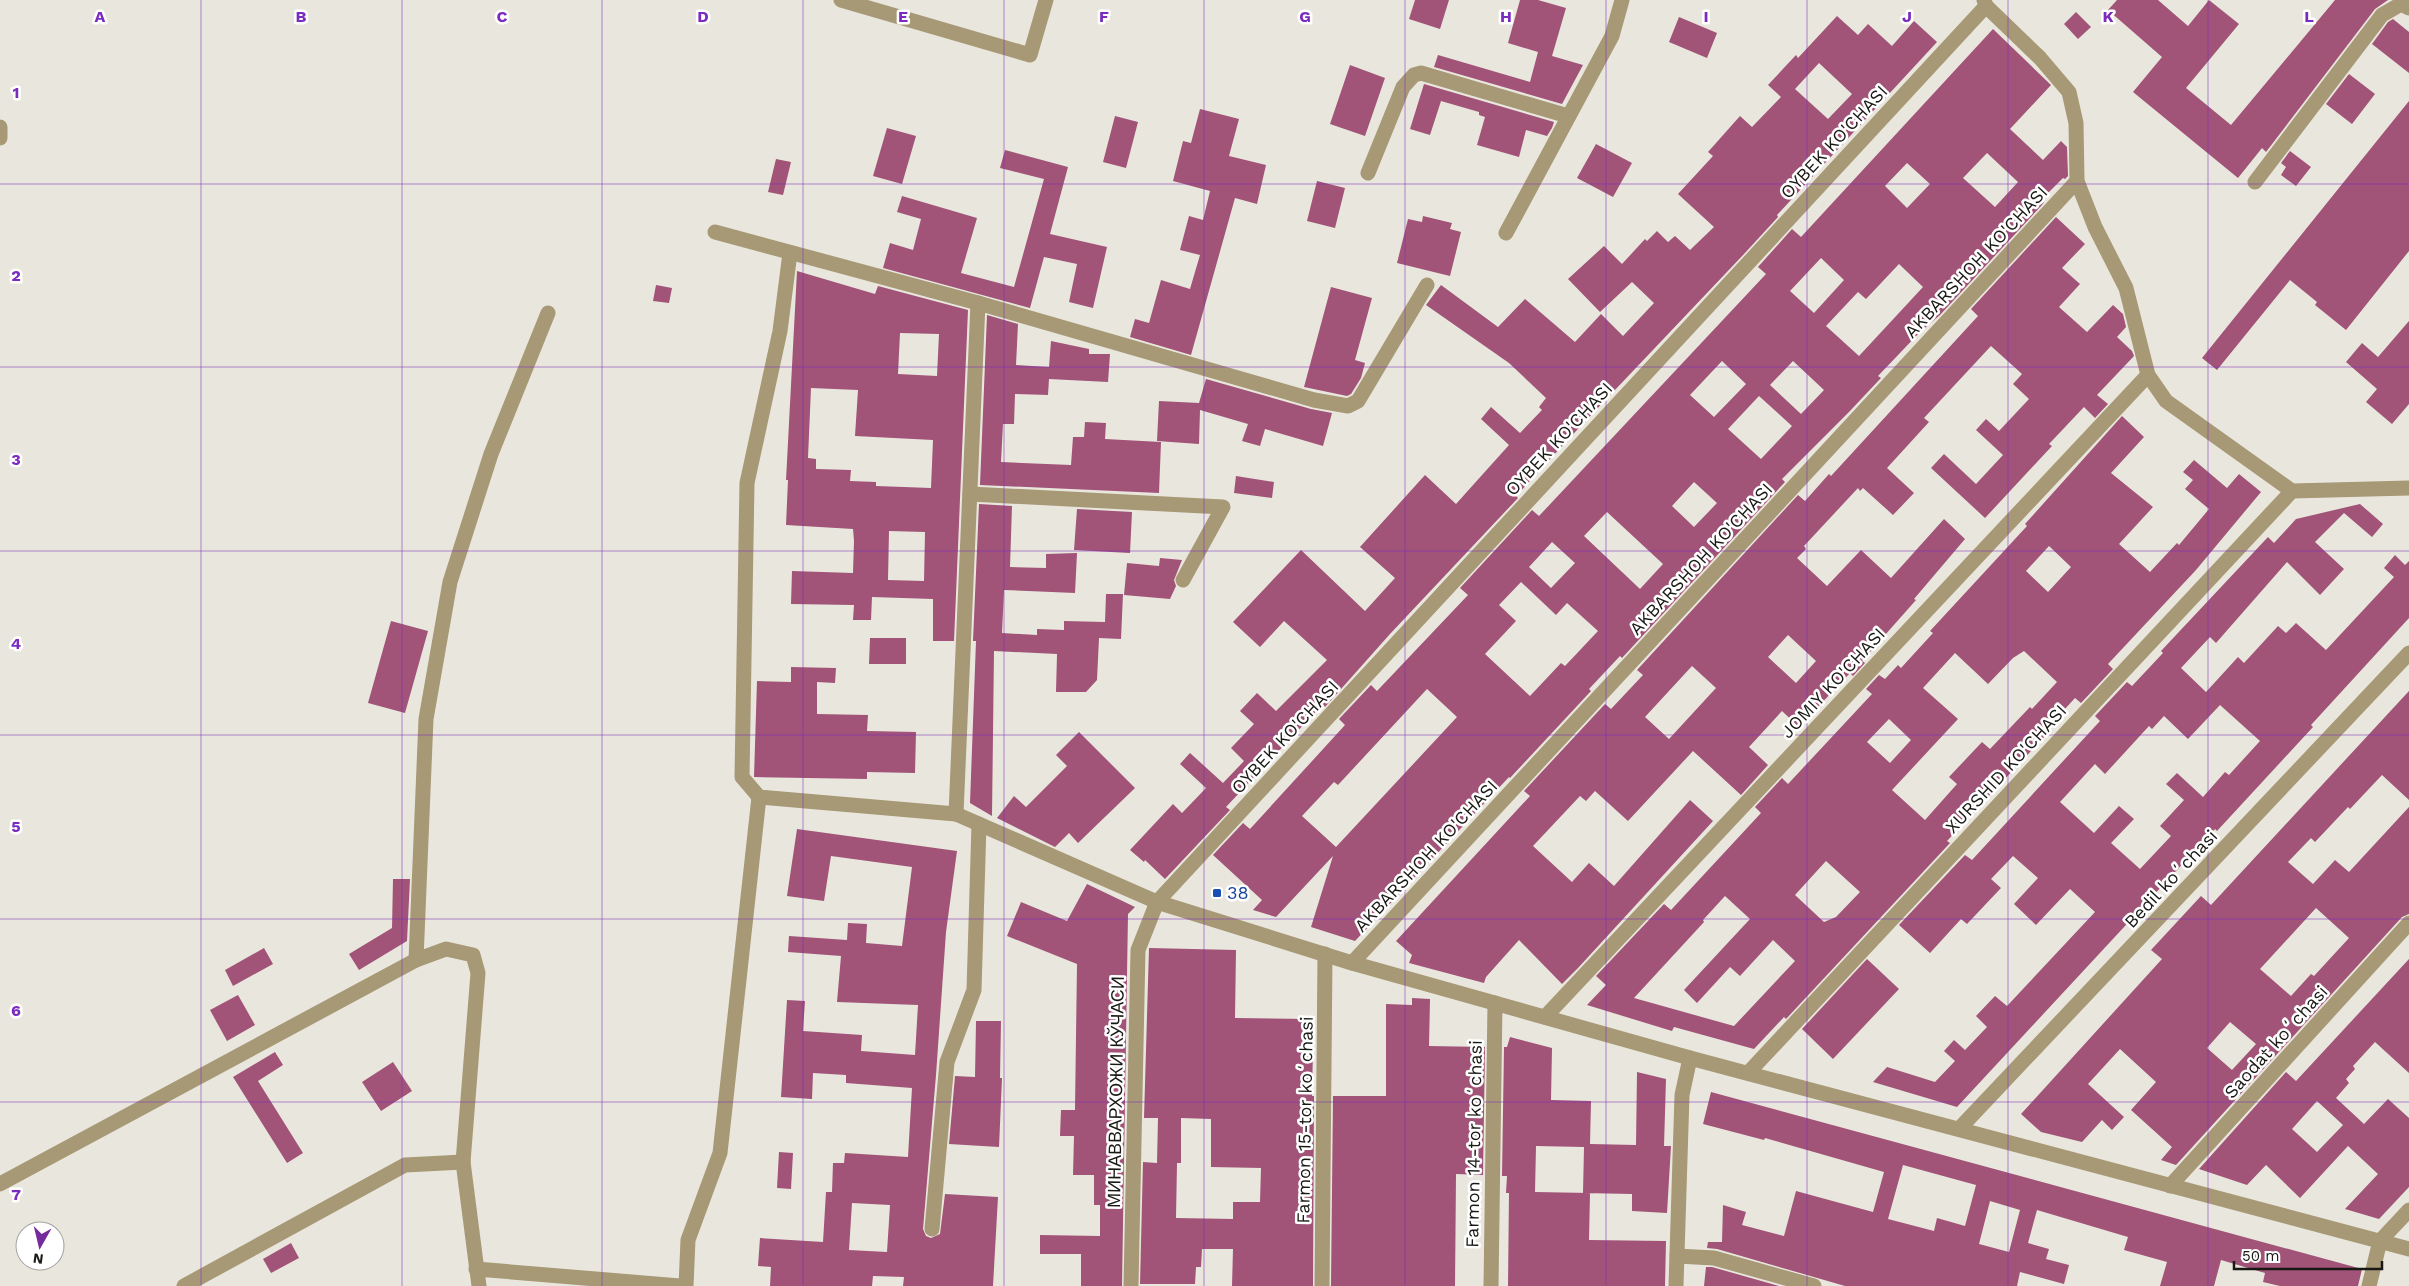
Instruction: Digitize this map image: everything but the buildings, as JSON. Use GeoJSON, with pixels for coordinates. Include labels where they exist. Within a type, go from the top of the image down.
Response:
{"type":"FeatureCollection","features":[{"type":"Feature","properties":{"kind":"street"},"geometry":{"type":"LineString","coordinates":[[841,0],[1030,55],[1046,0]]}},
{"type":"Feature","properties":{"kind":"street"},"geometry":{"type":"LineString","coordinates":[[1506,233],[1612,36],[1622,0]]}},
{"type":"Feature","properties":{"kind":"street"},"geometry":{"type":"LineString","coordinates":[[1985,3],[2040,58],[2069,92],[2076,123],[2077,181],[2095,227],[2126,288],[2148,375],[2166,401],[2292,491],[2409,488]]}},
{"type":"Feature","properties":{"kind":"street","name":"OYBEK KO'CHASI"},"geometry":{"type":"LineString","coordinates":[[1157,902],[1985,3]]}},
{"type":"Feature","properties":{"kind":"street"},"geometry":{"type":"LineString","coordinates":[[2255,182],[2382,15],[2401,4],[2409,8]]}},
{"type":"Feature","properties":{"kind":"street"},"geometry":{"type":"LineString","coordinates":[[1368,173],[1403,87],[1414,76],[1421,73],[1568,116]]}},
{"type":"Feature","properties":{"kind":"street"},"geometry":{"type":"LineString","coordinates":[[0,127],[0,138]]}},
{"type":"Feature","properties":{"kind":"street","name":"AKBARSHOH KO'CHASI"},"geometry":{"type":"LineString","coordinates":[[1352,963],[2077,181]]}},
{"type":"Feature","properties":{"kind":"street"},"geometry":{"type":"LineString","coordinates":[[715,232],[978,304],[1314,400],[1348,406],[1358,401],[1428,285]]}},
{"type":"Feature","properties":{"kind":"street"},"geometry":{"type":"LineString","coordinates":[[790,252],[780,331],[747,483],[742,778],[759,796],[956,814],[1157,902],[1352,963],[1690,1058],[2409,1249]]}},
{"type":"Feature","properties":{"kind":"street"},"geometry":{"type":"LineString","coordinates":[[956,814],[978,304]]}},
{"type":"Feature","properties":{"kind":"street"},"geometry":{"type":"LineString","coordinates":[[416,960],[426,719],[450,582],[491,454],[548,313]]}},
{"type":"Feature","properties":{"kind":"street","name":"JOMIY KO'CHASI"},"geometry":{"type":"LineString","coordinates":[[1545,1017],[2148,375]]}},
{"type":"Feature","properties":{"kind":"street","name":"XURSHID KO'CHASI"},"geometry":{"type":"LineString","coordinates":[[1748,1073],[2292,491]]}},
{"type":"Feature","properties":{"kind":"street"},"geometry":{"type":"LineString","coordinates":[[970,494],[1223,508],[1183,580]]}},
{"type":"Feature","properties":{"kind":"street","name":"Bedil koʻchasi"},"geometry":{"type":"LineString","coordinates":[[1959,1129],[2409,654]]}},
{"type":"Feature","properties":{"kind":"street"},"geometry":{"type":"LineString","coordinates":[[686,1286],[688,1240],[720,1152],[759,796]]}},
{"type":"Feature","properties":{"kind":"street"},"geometry":{"type":"LineString","coordinates":[[932,1228],[947,1062],[974,990],[979,824]]}},
{"type":"Feature","properties":{"kind":"street","name":"МИНАВВАРХОЖИ КЎЧАСИ"},"geometry":{"type":"LineString","coordinates":[[1131,1286],[1138,950],[1157,902]]}},
{"type":"Feature","properties":{"kind":"street","name":"Saodat koʻchasi"},"geometry":{"type":"LineString","coordinates":[[2170,1186],[2409,923]]}},
{"type":"Feature","properties":{"kind":"street"},"geometry":{"type":"LineString","coordinates":[[0,1184],[416,960],[446,948],[473,955],[478,973],[463,1162],[479,1286]]}},
{"type":"Feature","properties":{"kind":"street","name":"Farmon 15-tor koʻchasi"},"geometry":{"type":"LineString","coordinates":[[1322,1286],[1325,954]]}},
{"type":"Feature","properties":{"kind":"street","name":"Farmon 14-tor koʻchasi"},"geometry":{"type":"LineString","coordinates":[[1491,1286],[1494,1003]]}},
{"type":"Feature","properties":{"kind":"street"},"geometry":{"type":"LineString","coordinates":[[1676,1286],[1682,1095],[1690,1058]]}},
{"type":"Feature","properties":{"kind":"street"},"geometry":{"type":"LineString","coordinates":[[184,1286],[406,1166],[463,1162]]}},
{"type":"Feature","properties":{"kind":"street"},"geometry":{"type":"LineString","coordinates":[[2369,1286],[2380,1241],[2409,1210]]}},
{"type":"Feature","properties":{"kind":"street"},"geometry":{"type":"LineString","coordinates":[[1677,1256],[1714,1258],[1814,1286]]}},
{"type":"Feature","properties":{"kind":"street"},"geometry":{"type":"LineString","coordinates":[[476,1269],[680,1286]]}},
{"type":"Feature","properties":{"kind":"place","name":"38"},"geometry":{"type":"Point","coordinates":[1217,893]}}]}
